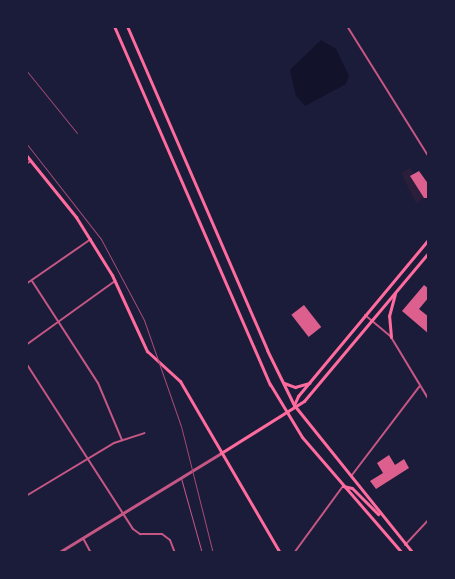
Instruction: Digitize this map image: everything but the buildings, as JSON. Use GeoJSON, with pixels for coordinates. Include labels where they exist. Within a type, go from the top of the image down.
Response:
{"type":"FeatureCollection","features":[{"type":"Feature","properties":{"kind":"main road"},"geometry":{"type":"LineString","coordinates":[[114,26],[261,366],[286,412],[343,486],[400,552]]}},
{"type":"Feature","properties":{"kind":"main road"},"geometry":{"type":"LineString","coordinates":[[127,26],[281,381],[294,405],[412,553]]}},
{"type":"Feature","properties":{"kind":"main road"},"geometry":{"type":"LineString","coordinates":[[26,155],[90,240],[115,281],[147,351],[180,381],[280,553]]}},
{"type":"Feature","properties":{"kind":"main road"},"geometry":{"type":"LineString","coordinates":[[221,453],[294,405],[309,383],[365,314],[429,239]]}},
{"type":"Feature","properties":{"kind":"main road"},"geometry":{"type":"LineString","coordinates":[[294,405],[304,401],[429,252]]}},
{"type":"Feature","properties":{"kind":"main road"},"geometry":{"type":"LineString","coordinates":[[391,337],[388,316],[395,293]]}},
{"type":"Feature","properties":{"kind":"main road"},"geometry":{"type":"LineString","coordinates":[[281,381],[295,387],[309,383]]}},
{"type":"Feature","properties":{"kind":"main road"},"geometry":{"type":"LineString","coordinates":[[343,486],[352,488],[389,524]]}},
{"type":"Feature","properties":{"kind":"street"},"geometry":{"type":"LineString","coordinates":[[347,26],[429,158]]}},
{"type":"Feature","properties":{"kind":"street"},"geometry":{"type":"LineString","coordinates":[[26,164],[31,160]]}},
{"type":"Feature","properties":{"kind":"street"},"geometry":{"type":"LineString","coordinates":[[26,284],[90,240]]}},
{"type":"Feature","properties":{"kind":"street"},"geometry":{"type":"LineString","coordinates":[[32,280],[98,383],[122,440]]}},
{"type":"Feature","properties":{"kind":"street"},"geometry":{"type":"LineString","coordinates":[[26,345],[115,281]]}},
{"type":"Feature","properties":{"kind":"street"},"geometry":{"type":"LineString","coordinates":[[365,314],[391,337],[419,387],[429,400]]}},
{"type":"Feature","properties":{"kind":"street"},"geometry":{"type":"LineString","coordinates":[[26,363],[136,532],[158,532],[166,536],[175,553]]}},
{"type":"Feature","properties":{"kind":"street"},"geometry":{"type":"LineString","coordinates":[[350,477],[419,387]]}},
{"type":"Feature","properties":{"kind":"street"},"geometry":{"type":"LineString","coordinates":[[26,496],[88,458],[122,440],[144,433]]}},
{"type":"Feature","properties":{"kind":"street"},"geometry":{"type":"LineString","coordinates":[[58,553],[221,453]]}},
{"type":"Feature","properties":{"kind":"street"},"geometry":{"type":"LineString","coordinates":[[294,553],[343,486]]}},
{"type":"Feature","properties":{"kind":"street"},"geometry":{"type":"LineString","coordinates":[[406,545],[429,519]]}},
{"type":"Feature","properties":{"kind":"street"},"geometry":{"type":"LineString","coordinates":[[82,538],[91,553]]}},
{"type":"Feature","properties":{"kind":"lane"},"geometry":{"type":"LineString","coordinates":[[181,477],[202,553]]}},
{"type":"Feature","properties":{"kind":"shaded area"},"geometry":{"type":"Polygon","coordinates":[[[321,40],[336,49],[349,76],[346,84],[305,106],[296,96],[290,70],[321,40]]]}},
{"type":"Feature","properties":{"kind":"shaded area"},"geometry":{"type":"Polygon","coordinates":[[[410,168],[414,174],[410,177],[424,198],[416,203],[401,173],[410,168]]]}},
{"type":"Feature","properties":{"kind":"railway"},"geometry":{"type":"LineString","coordinates":[[26,70],[77,133]]}},
{"type":"Feature","properties":{"kind":"railway"},"geometry":{"type":"LineString","coordinates":[[26,143],[101,239],[144,320],[181,426],[213,553]]}}]}
